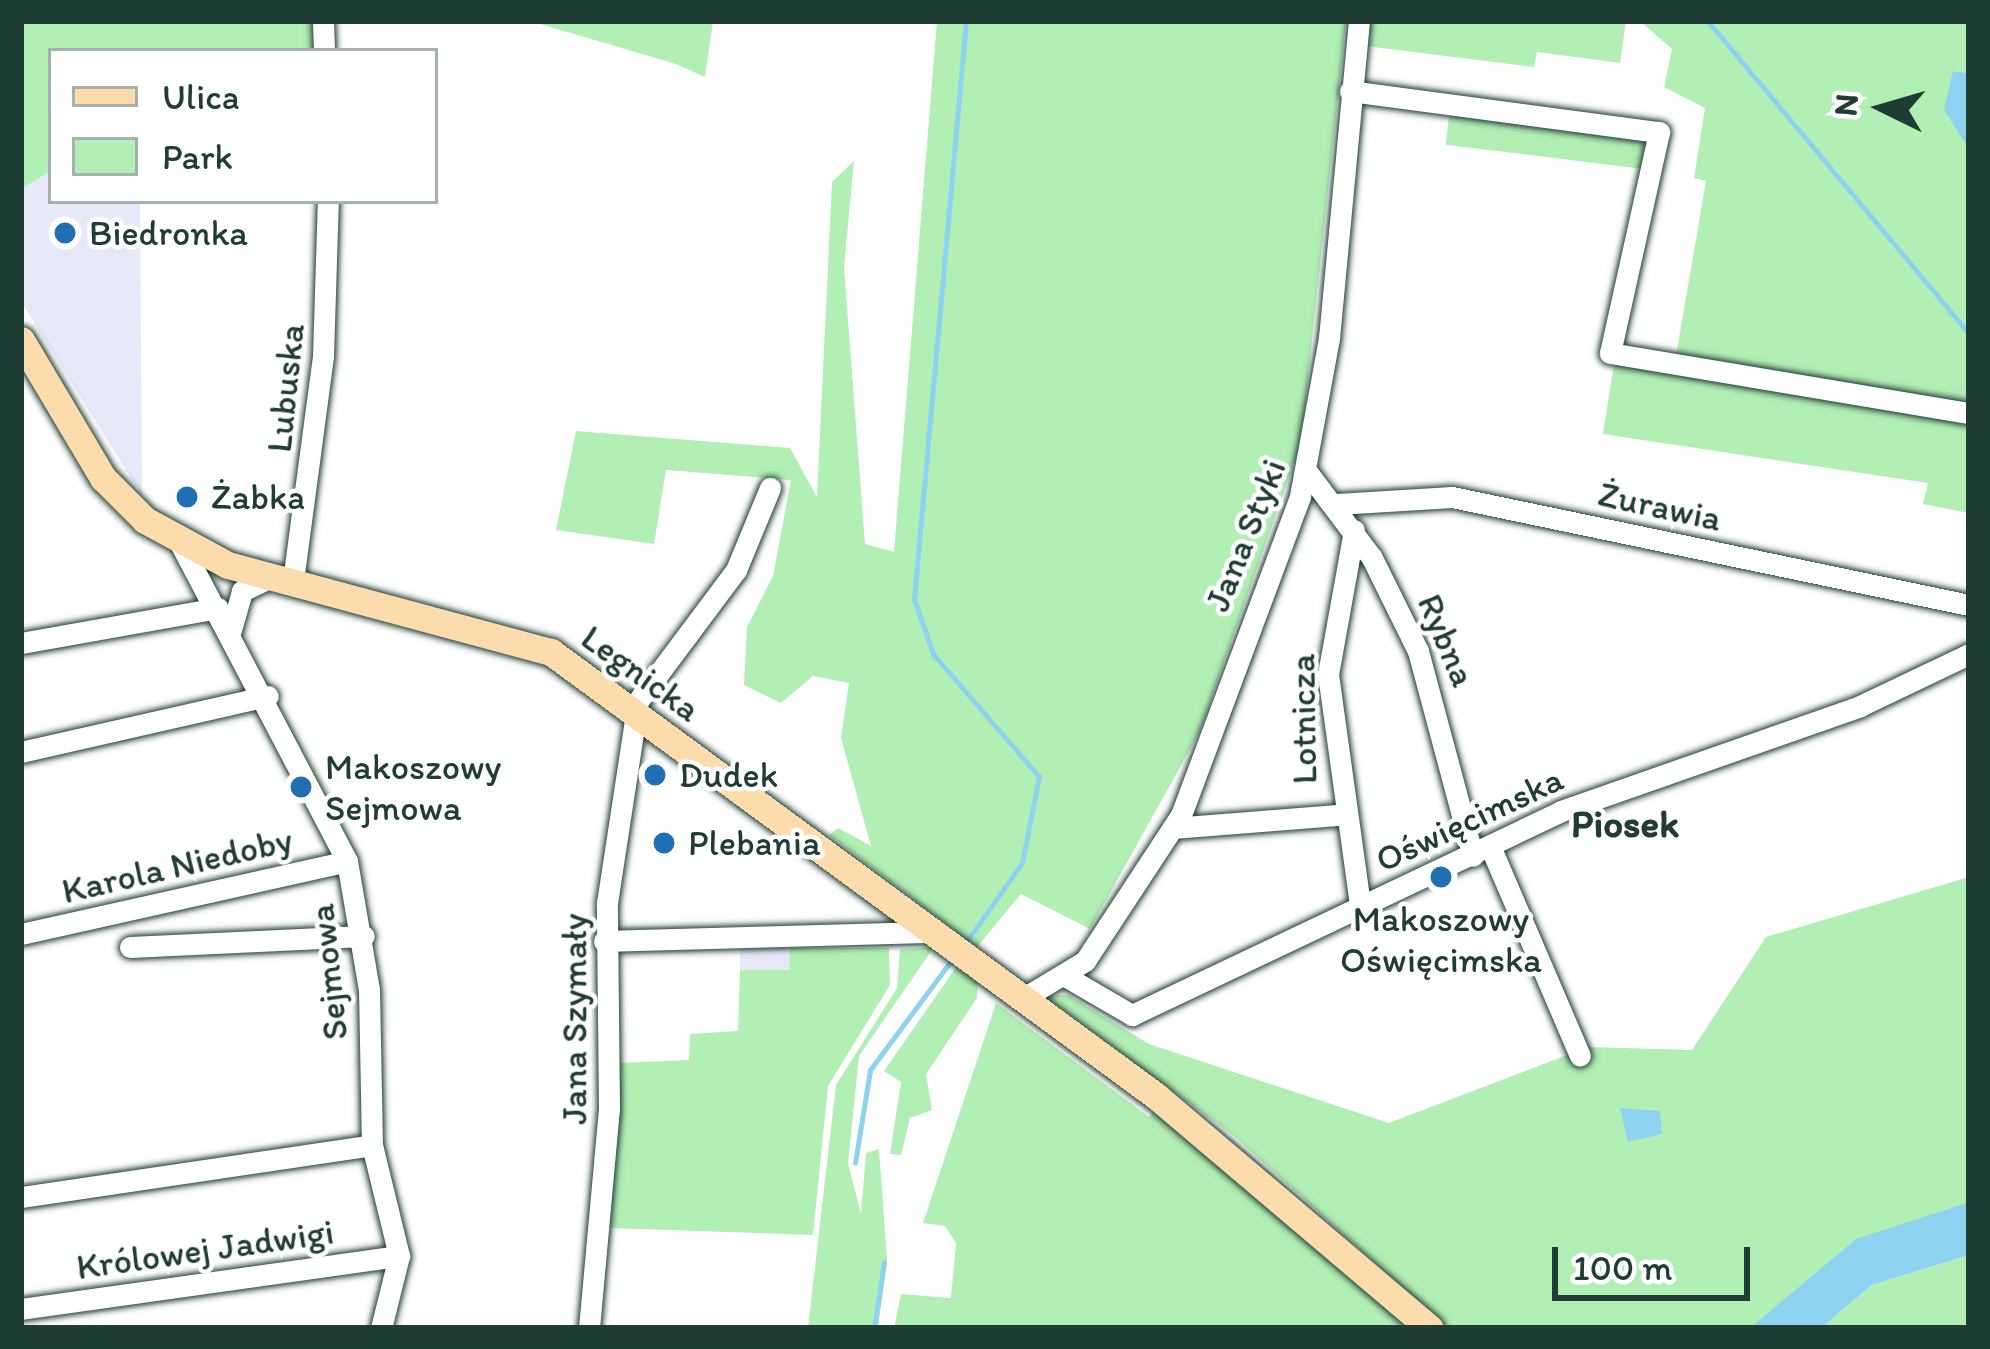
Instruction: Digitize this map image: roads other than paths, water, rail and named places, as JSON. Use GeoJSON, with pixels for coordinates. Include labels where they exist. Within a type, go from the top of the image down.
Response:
{"type":"FeatureCollection","features":[{"type":"Feature","properties":{"kind":"main road","name":"Legnicka"},"geometry":{"type":"LineString","coordinates":[[21,340],[117,496],[179,543],[283,579],[517,635],[636,712],[1289,1201],[1430,1328]]}},
{"type":"Feature","properties":{"kind":"street","name":"Jana Styki"},"geometry":{"type":"LineString","coordinates":[[1022,999],[1064,976],[1173,828],[1308,472],[1360,21]]}},
{"type":"Feature","properties":{"kind":"street"},"geometry":{"type":"LineString","coordinates":[[1350,91],[1659,131],[1610,353],[1969,412]]}},
{"type":"Feature","properties":{"kind":"street","name":"Lubuska"},"geometry":{"type":"LineString","coordinates":[[283,579],[323,356],[328,204]]}},
{"type":"Feature","properties":{"kind":"street","name":"Rybna"},"geometry":{"type":"LineString","coordinates":[[1308,472],[1354,530],[1438,702],[1481,851],[1580,1056]]}},
{"type":"Feature","properties":{"kind":"street"},"geometry":{"type":"LineString","coordinates":[[636,712],[736,570],[770,488]]}},
{"type":"Feature","properties":{"kind":"street","name":"Żurawia"},"geometry":{"type":"LineString","coordinates":[[1337,504],[1452,497],[1969,605]]}},
{"type":"Feature","properties":{"kind":"street","name":"Lotnicza"},"geometry":{"type":"LineString","coordinates":[[1354,530],[1328,666],[1339,815],[1360,906]]}},
{"type":"Feature","properties":{"kind":"street","name":"Sejmowa"},"geometry":{"type":"LineString","coordinates":[[179,543],[268,696],[347,861],[364,936],[372,1145],[399,1256],[381,1328]]}},
{"type":"Feature","properties":{"kind":"street"},"geometry":{"type":"LineString","coordinates":[[232,631],[236,598],[283,579]]}},
{"type":"Feature","properties":{"kind":"street"},"geometry":{"type":"LineString","coordinates":[[21,643],[218,608]]}},
{"type":"Feature","properties":{"kind":"street","name":"Oświęcimska"},"geometry":{"type":"LineString","coordinates":[[1064,976],[1132,1015],[1614,789],[1920,682],[1969,654]]}},
{"type":"Feature","properties":{"kind":"street","name":"Oświęcimska"},"geometry":{"type":"LineString","coordinates":[[1920,682],[1969,675]]}},
{"type":"Feature","properties":{"kind":"street"},"geometry":{"type":"LineString","coordinates":[[21,752],[268,696]]}},
{"type":"Feature","properties":{"kind":"street","name":"Jana Szymały"},"geometry":{"type":"LineString","coordinates":[[589,1328],[609,1108],[604,941],[636,712]]}},
{"type":"Feature","properties":{"kind":"street"},"geometry":{"type":"LineString","coordinates":[[1173,828],[1339,815]]}},
{"type":"Feature","properties":{"kind":"street","name":"Karola Niedoby"},"geometry":{"type":"LineString","coordinates":[[21,934],[347,861]]}},
{"type":"Feature","properties":{"kind":"street"},"geometry":{"type":"LineString","coordinates":[[604,941],[938,935]]}},
{"type":"Feature","properties":{"kind":"street","name":"Karola Niedoby"},"geometry":{"type":"LineString","coordinates":[[130,946],[364,936]]}},
{"type":"Feature","properties":{"kind":"street"},"geometry":{"type":"LineString","coordinates":[[21,1197],[372,1145]]}},
{"type":"Feature","properties":{"kind":"street","name":"Królowej Jadwigi"},"geometry":{"type":"LineString","coordinates":[[21,1309],[399,1256]]}},
{"type":"Feature","properties":{"kind":"water"},"geometry":{"type":"Polygon","coordinates":[[[1953,71],[1969,73],[1969,149],[1944,110],[1953,71]]]}},
{"type":"Feature","properties":{"kind":"water"},"geometry":{"type":"Polygon","coordinates":[[[1620,1108],[1660,1111],[1662,1134],[1628,1142],[1620,1108]]]}},
{"type":"Feature","properties":{"kind":"water"},"geometry":{"type":"Polygon","coordinates":[[[1969,1202],[1969,1255],[1872,1285],[1821,1328],[1750,1328],[1856,1239],[1969,1202]]]}},
{"type":"Feature","properties":{"kind":"waterway"},"geometry":{"type":"LineString","coordinates":[[965,944],[1022,863],[1039,777],[933,654],[914,599],[966,21]]}},
{"type":"Feature","properties":{"kind":"waterway"},"geometry":{"type":"LineString","coordinates":[[1708,21],[1969,333]]}},
{"type":"Feature","properties":{"kind":"waterway"},"geometry":{"type":"LineString","coordinates":[[855,1163],[870,1070],[954,957]]}},
{"type":"Feature","properties":{"kind":"waterway"},"geometry":{"type":"LineString","coordinates":[[874,1328],[884,1263]]}},
{"type":"Feature","properties":{"kind":"place","name":"Biedronka"},"geometry":{"type":"Point","coordinates":[65,233]}},
{"type":"Feature","properties":{"kind":"place","name":"Żabka"},"geometry":{"type":"Point","coordinates":[187,497]}},
{"type":"Feature","properties":{"kind":"place","name":"Dudek"},"geometry":{"type":"Point","coordinates":[655,775]}},
{"type":"Feature","properties":{"kind":"place","name":"Makoszowy Sejmowa"},"geometry":{"type":"Point","coordinates":[301,787]}},
{"type":"Feature","properties":{"kind":"place","name":"Plebania"},"geometry":{"type":"Point","coordinates":[664,843]}},
{"type":"Feature","properties":{"kind":"place","name":"Makoszowy Oświęcimska"},"geometry":{"type":"Point","coordinates":[1441,877]}},
{"type":"Feature","properties":{"kind":"district","name":"Piosek"},"geometry":{"type":"Point","coordinates":[1625,824]}}]}
